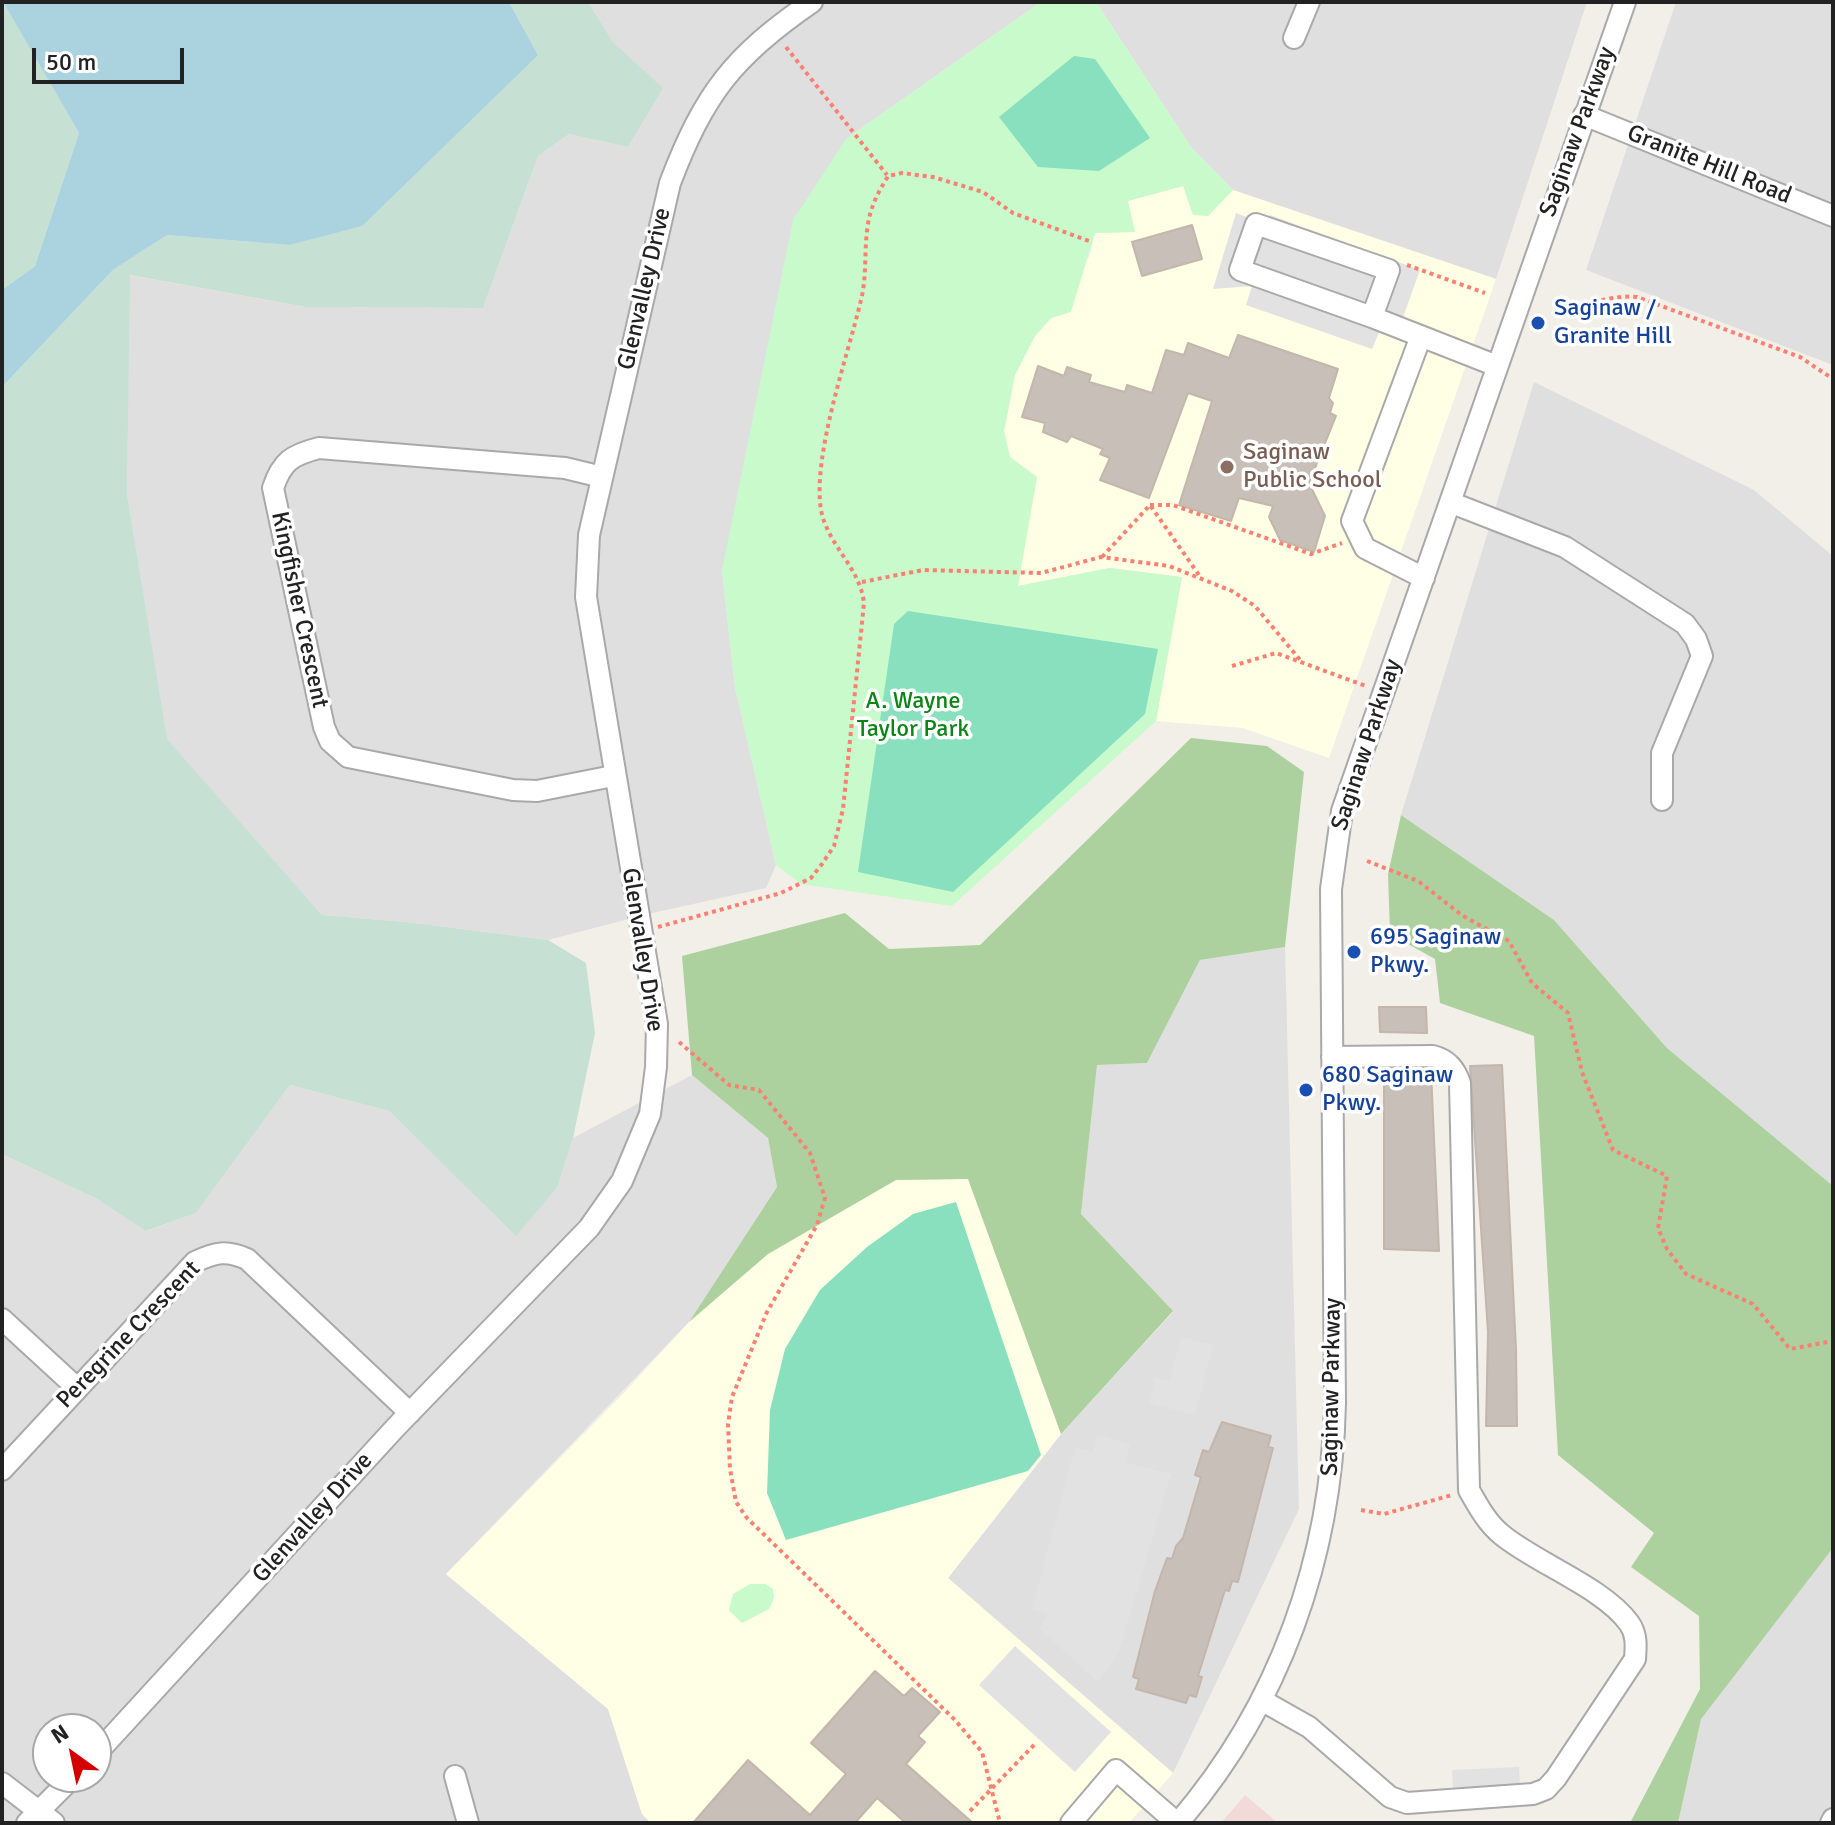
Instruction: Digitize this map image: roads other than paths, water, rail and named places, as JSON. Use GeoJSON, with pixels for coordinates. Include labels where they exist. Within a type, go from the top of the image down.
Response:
{"type":"FeatureCollection","features":[{"type":"Feature","properties":{"kind":"street","name":"Glenvalley Drive"},"geometry":{"type":"LineString","coordinates":[[112,1737],[410,1413],[589,1228],[622,1181],[650,1114],[657,1024],[613,776],[584,568],[670,183],[691,129],[737,60],[784,10],[812,2]]}},
{"type":"Feature","properties":{"kind":"street"},"geometry":{"type":"LineString","coordinates":[[1294,38],[1309,2]]}},
{"type":"Feature","properties":{"kind":"street","name":"Saginaw Parkway"},"geometry":{"type":"LineString","coordinates":[[1177,1823],[1216,1779],[1263,1701],[1307,1590],[1326,1516],[1334,1453],[1334,848],[1342,811],[1625,2]]}},
{"type":"Feature","properties":{"kind":"street","name":"Granite Hill Road"},"geometry":{"type":"LineString","coordinates":[[1584,115],[1833,216]]}},
{"type":"Feature","properties":{"kind":"street"},"geometry":{"type":"LineString","coordinates":[[1372,317],[1389,270],[1256,224],[1240,270],[1497,366]]}},
{"type":"Feature","properties":{"kind":"street"},"geometry":{"type":"LineString","coordinates":[[1421,336],[1352,521],[1357,537],[1365,548],[1424,578]]}},
{"type":"Feature","properties":{"kind":"street","name":"Kingfisher Crescent"},"geometry":{"type":"LineString","coordinates":[[602,477],[565,468],[319,448],[285,461],[273,488],[324,727],[338,750],[348,757],[513,790],[537,791],[613,776]]}},
{"type":"Feature","properties":{"kind":"street"},"geometry":{"type":"LineString","coordinates":[[1452,503],[1565,547],[1685,624],[1696,639],[1702,656],[1662,753],[1662,800]]}},
{"type":"Feature","properties":{"kind":"street"},"geometry":{"type":"LineString","coordinates":[[1263,1701],[1309,1727],[1390,1797],[1407,1803],[1533,1794],[1546,1789],[1635,1659],[1636,1639],[1629,1623],[1604,1601],[1501,1534],[1483,1514],[1469,1490],[1460,1083],[1444,1059],[1433,1056],[1332,1057]]}},
{"type":"Feature","properties":{"kind":"street","name":"Peregrine Crescent"},"geometry":{"type":"LineString","coordinates":[[2,1470],[195,1262],[213,1252],[232,1252],[247,1259],[410,1413]]}},
{"type":"Feature","properties":{"kind":"street"},"geometry":{"type":"LineString","coordinates":[[2,1319],[77,1388]]}},
{"type":"Feature","properties":{"kind":"street"},"geometry":{"type":"LineString","coordinates":[[1071,1823],[1116,1770],[1177,1823]]}},
{"type":"Feature","properties":{"kind":"street"},"geometry":{"type":"LineString","coordinates":[[455,1776],[468,1823]]}},
{"type":"Feature","properties":{"kind":"street"},"geometry":{"type":"LineString","coordinates":[[2,1783],[40,1819],[60,1793]]}},
{"type":"Feature","properties":{"kind":"water"},"geometry":{"type":"Polygon","coordinates":[[[3,2],[509,2],[538,55],[362,226],[289,245],[167,235],[113,270],[2,387],[2,290],[35,266],[79,133],[3,2]]]}},
{"type":"Feature","properties":{"kind":"place","name":"Saginaw / Granite Hill"},"geometry":{"type":"Point","coordinates":[1538,323]}},
{"type":"Feature","properties":{"kind":"place","name":"Saginaw Public School"},"geometry":{"type":"Point","coordinates":[1227,467]}},
{"type":"Feature","properties":{"kind":"place","name":"695 Saginaw Pkwy."},"geometry":{"type":"Point","coordinates":[1354,952]}},
{"type":"Feature","properties":{"kind":"place","name":"680 Saginaw Pkwy."},"geometry":{"type":"Point","coordinates":[1306,1090]}},
{"type":"Feature","properties":{"kind":"park label","name":"A. Wayne Taylor Park"},"geometry":{"type":"Point","coordinates":[913,716]}}]}
